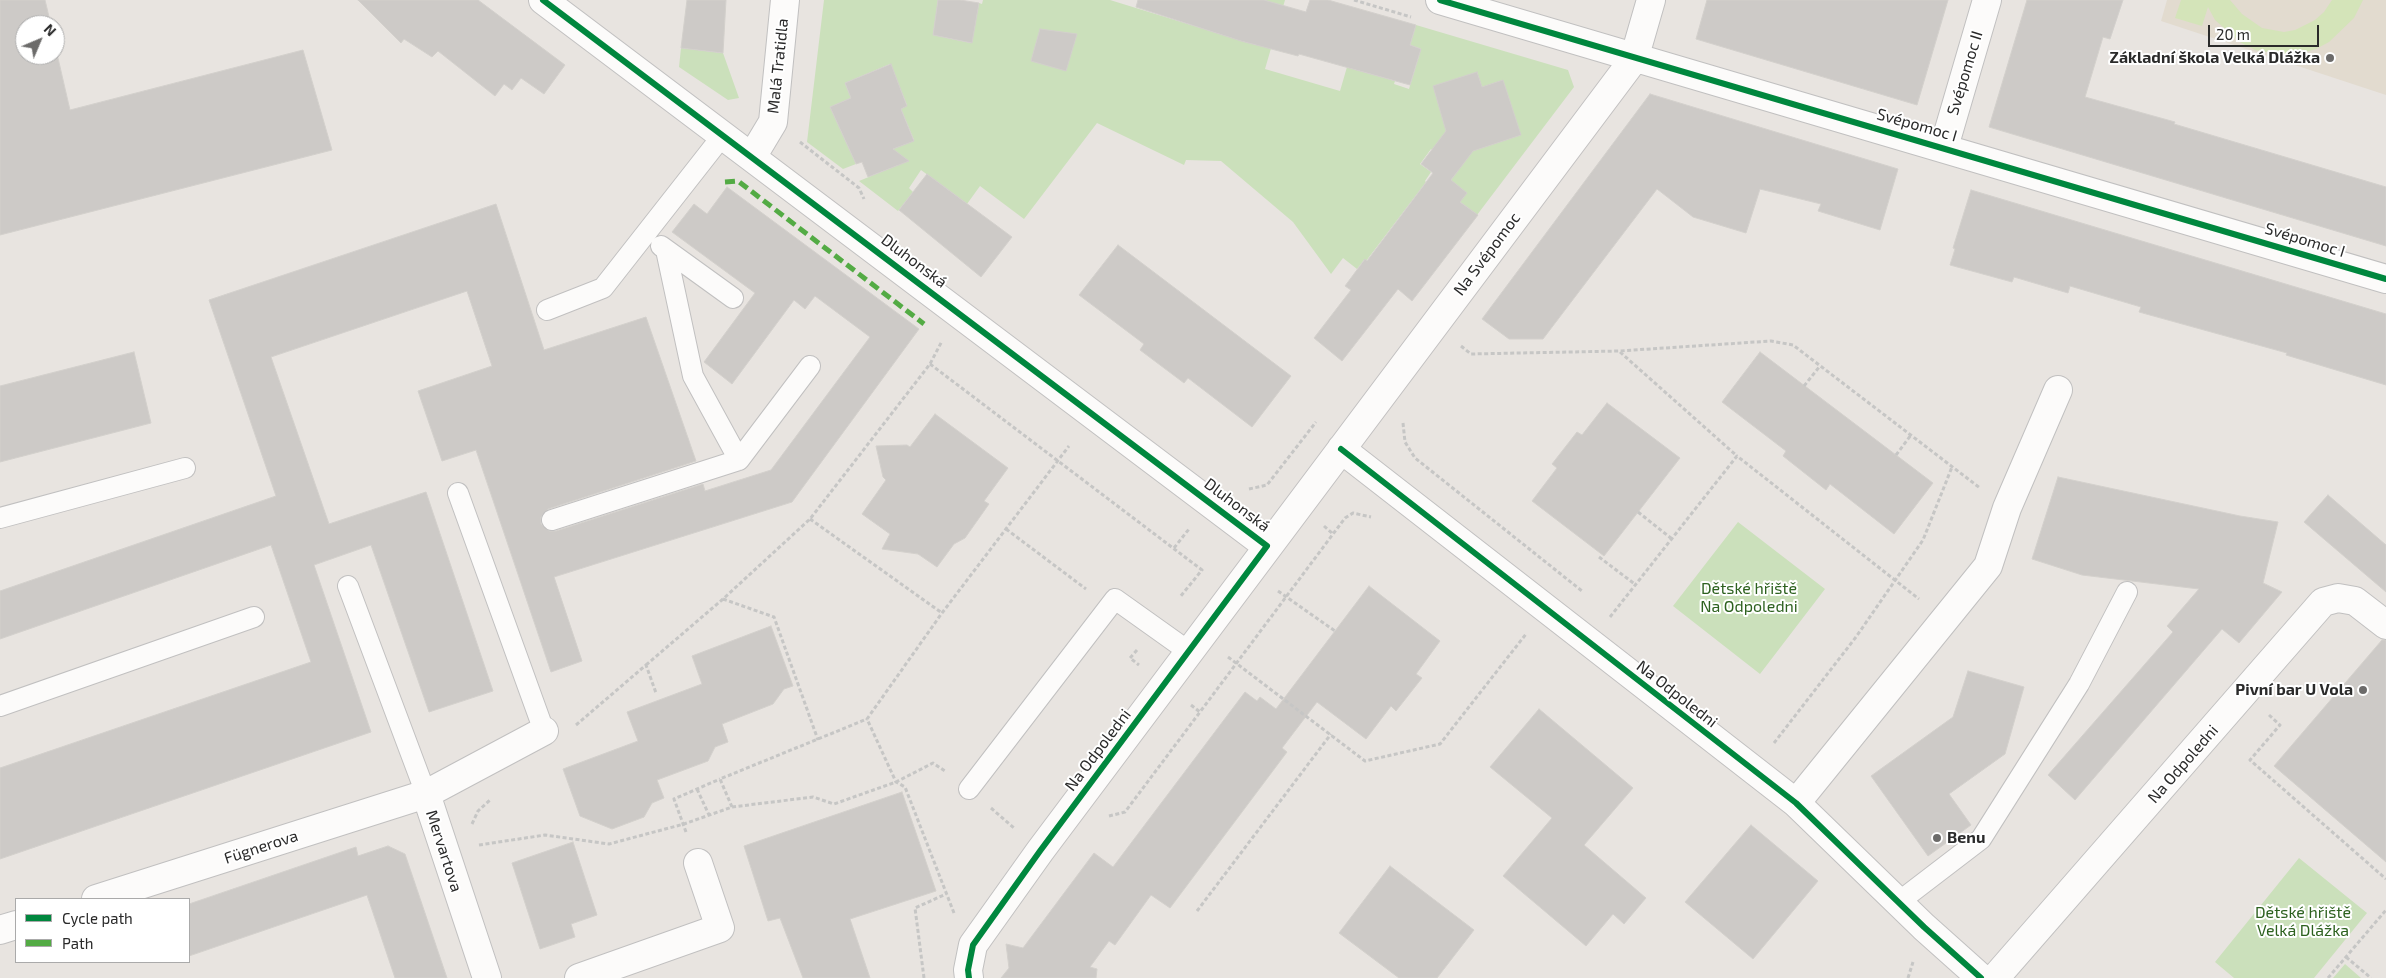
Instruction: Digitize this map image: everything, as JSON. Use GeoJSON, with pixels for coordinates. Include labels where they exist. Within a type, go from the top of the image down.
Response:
{"type":"FeatureCollection","features":[{"type":"Feature","properties":{"kind":"street","name":"Dluhonská"},"geometry":{"type":"LineString","coordinates":[[543,0],[1267,546]]}},
{"type":"Feature","properties":{"kind":"street","name":"Malá Tratidla"},"geometry":{"type":"LineString","coordinates":[[752,157],[773,122],[785,0]]}},
{"type":"Feature","properties":{"kind":"street","name":"Svépomoc I"},"geometry":{"type":"LineString","coordinates":[[1440,0],[1634,59],[1944,147],[2386,278]]}},
{"type":"Feature","properties":{"kind":"street"},"geometry":{"type":"LineString","coordinates":[[1634,59],[1651,0]]}},
{"type":"Feature","properties":{"kind":"street","name":"Svépomoc II"},"geometry":{"type":"LineString","coordinates":[[1944,147],[1988,0]]}},
{"type":"Feature","properties":{"kind":"street","name":"Na Svépomoc"},"geometry":{"type":"LineString","coordinates":[[1341,449],[1634,59]]}},
{"type":"Feature","properties":{"kind":"street"},"geometry":{"type":"LineString","coordinates":[[1796,803],[1988,566],[2006,508],[2058,390]]}},
{"type":"Feature","properties":{"kind":"street","name":"Na Odpoledni"},"geometry":{"type":"LineString","coordinates":[[969,978],[968,970],[973,945],[1194,643],[1341,449],[1796,803],[1981,978]]}},
{"type":"Feature","properties":{"kind":"street","name":"Na Odpoledni"},"geometry":{"type":"LineString","coordinates":[[1995,978],[2324,602],[2338,598],[2355,601],[2386,625]]}},
{"type":"Feature","properties":{"kind":"street","name":"Mervartova"},"geometry":{"type":"LineString","coordinates":[[486,978],[426,794],[544,731]]}},
{"type":"Feature","properties":{"kind":"street","name":"Fügnerova"},"geometry":{"type":"LineString","coordinates":[[99,898],[426,794]]}},
{"type":"Feature","properties":{"kind":"street"},"geometry":{"type":"LineString","coordinates":[[578,978],[720,928],[698,863]]}},
{"type":"Feature","properties":{"kind":"street"},"geometry":{"type":"LineString","coordinates":[[0,930],[15,924]]}},
{"type":"Feature","properties":{"kind":"lane"},"geometry":{"type":"LineString","coordinates":[[547,310],[603,288],[723,135]]}},
{"type":"Feature","properties":{"kind":"lane"},"geometry":{"type":"LineString","coordinates":[[645,235],[733,298]]}},
{"type":"Feature","properties":{"kind":"lane"},"geometry":{"type":"LineString","coordinates":[[666,250],[693,376],[739,460]]}},
{"type":"Feature","properties":{"kind":"lane"},"geometry":{"type":"LineString","coordinates":[[552,520],[739,460],[810,366]]}},
{"type":"Feature","properties":{"kind":"lane"},"geometry":{"type":"LineString","coordinates":[[0,518],[185,468]]}},
{"type":"Feature","properties":{"kind":"lane"},"geometry":{"type":"LineString","coordinates":[[458,493],[544,731]]}},
{"type":"Feature","properties":{"kind":"lane"},"geometry":{"type":"LineString","coordinates":[[348,586],[426,794]]}},
{"type":"Feature","properties":{"kind":"lane"},"geometry":{"type":"LineString","coordinates":[[1900,901],[1981,839],[2079,684],[2127,592]]}},
{"type":"Feature","properties":{"kind":"lane"},"geometry":{"type":"LineString","coordinates":[[969,790],[1115,599],[1194,643]]}},
{"type":"Feature","properties":{"kind":"lane"},"geometry":{"type":"LineString","coordinates":[[0,706],[254,617]]}},
{"type":"Feature","properties":{"kind":"path"},"geometry":{"type":"LineString","coordinates":[[1354,0],[1419,19]]}},
{"type":"Feature","properties":{"kind":"path"},"geometry":{"type":"LineString","coordinates":[[802,132],[800,142],[858,188],[865,201]]}},
{"type":"Feature","properties":{"kind":"path"},"geometry":{"type":"LineString","coordinates":[[646,665],[723,599],[810,519],[930,364],[957,311]]}},
{"type":"Feature","properties":{"kind":"path"},"geometry":{"type":"LineString","coordinates":[[1456,342],[1471,354],[1619,351],[1771,341],[1792,345],[2006,508]]}},
{"type":"Feature","properties":{"kind":"path"},"geometry":{"type":"LineString","coordinates":[[1619,351],[1737,456],[1945,619]]}},
{"type":"Feature","properties":{"kind":"path"},"geometry":{"type":"LineString","coordinates":[[930,364],[1202,570],[1180,597]]}},
{"type":"Feature","properties":{"kind":"path"},"geometry":{"type":"LineString","coordinates":[[1804,386],[1820,366]]}},
{"type":"Feature","properties":{"kind":"path"},"geometry":{"type":"LineString","coordinates":[[1245,488],[1253,489],[1267,485],[1320,417]]}},
{"type":"Feature","properties":{"kind":"path"},"geometry":{"type":"LineString","coordinates":[[1404,419],[1405,442],[1415,458],[1436,476]]}},
{"type":"Feature","properties":{"kind":"path"},"geometry":{"type":"LineString","coordinates":[[1896,455],[1911,435]]}},
{"type":"Feature","properties":{"kind":"path"},"geometry":{"type":"LineString","coordinates":[[684,824],[674,799],[867,719],[942,613],[1069,446]]}},
{"type":"Feature","properties":{"kind":"path"},"geometry":{"type":"LineString","coordinates":[[1590,643],[1737,456]]}},
{"type":"Feature","properties":{"kind":"path"},"geometry":{"type":"LineString","coordinates":[[1774,743],[1856,637],[1923,540],[1952,467]]}},
{"type":"Feature","properties":{"kind":"path"},"geometry":{"type":"LineString","coordinates":[[1638,512],[1672,538]]}},
{"type":"Feature","properties":{"kind":"path"},"geometry":{"type":"LineString","coordinates":[[1187,702],[1200,712],[1345,518],[1353,513],[1371,517],[1378,522]]}},
{"type":"Feature","properties":{"kind":"path"},"geometry":{"type":"LineString","coordinates":[[810,519],[942,613]]}},
{"type":"Feature","properties":{"kind":"path"},"geometry":{"type":"LineString","coordinates":[[1174,548],[1190,526]]}},
{"type":"Feature","properties":{"kind":"path"},"geometry":{"type":"LineString","coordinates":[[1006,529],[1110,607]]}},
{"type":"Feature","properties":{"kind":"path"},"geometry":{"type":"LineString","coordinates":[[1599,558],[1636,585]]}},
{"type":"Feature","properties":{"kind":"path"},"geometry":{"type":"LineString","coordinates":[[1249,570],[1335,631]]}},
{"type":"Feature","properties":{"kind":"path"},"geometry":{"type":"LineString","coordinates":[[723,599],[774,617],[818,740]]}},
{"type":"Feature","properties":{"kind":"path"},"geometry":{"type":"LineString","coordinates":[[1194,643],[1237,664],[1365,761],[1440,744],[1546,608]]}},
{"type":"Feature","properties":{"kind":"path"},"geometry":{"type":"LineString","coordinates":[[1518,629],[1533,640]]}},
{"type":"Feature","properties":{"kind":"path"},"geometry":{"type":"LineString","coordinates":[[1140,646],[1130,658],[1142,668]]}},
{"type":"Feature","properties":{"kind":"path"},"geometry":{"type":"LineString","coordinates":[[2245,694],[2280,725],[2250,760],[2386,879]]}},
{"type":"Feature","properties":{"kind":"path"},"geometry":{"type":"LineString","coordinates":[[867,719],[896,782],[905,787],[959,926],[973,945]]}},
{"type":"Feature","properties":{"kind":"path"},"geometry":{"type":"LineString","coordinates":[[1197,911],[1331,734]]}},
{"type":"Feature","properties":{"kind":"path"},"geometry":{"type":"LineString","coordinates":[[446,858],[474,846],[545,835],[609,844],[684,824],[732,807],[813,797],[834,804],[896,782],[933,763],[1014,828]]}},
{"type":"Feature","properties":{"kind":"path"},"geometry":{"type":"LineString","coordinates":[[720,779],[732,807]]}},
{"type":"Feature","properties":{"kind":"path"},"geometry":{"type":"LineString","coordinates":[[697,790],[709,815]]}},
{"type":"Feature","properties":{"kind":"path"},"geometry":{"type":"LineString","coordinates":[[924,978],[915,908],[946,894]]}},
{"type":"Feature","properties":{"kind":"path"},"geometry":{"type":"LineString","coordinates":[[2328,978],[2386,910]]}},
{"type":"Feature","properties":{"kind":"path"},"geometry":{"type":"LineString","coordinates":[[2346,957],[2371,978]]}},
{"type":"Feature","properties":{"kind":"shaded area","name":"Základní škola Velká Dlážka"},"geometry":{"type":"Polygon","coordinates":[[[2167,0],[2386,0],[2386,95],[2161,21],[2167,0]]]}},
{"type":"Feature","properties":{"kind":"green space"},"geometry":{"type":"Polygon","coordinates":[[[824,0],[938,0],[933,35],[971,43],[979,3],[982,4],[983,0],[1110,0],[1256,45],[1270,2],[1264,0],[1285,0],[1265,69],[1340,91],[1347,67],[1395,81],[1394,84],[1409,89],[1421,49],[1410,45],[1416,25],[1568,70],[1574,87],[1477,215],[1460,202],[1451,180],[1458,170],[1431,149],[1420,164],[1431,172],[1426,182],[1366,261],[1364,260],[1357,269],[1343,258],[1331,274],[1293,222],[1221,161],[1186,160],[1184,165],[1097,123],[1024,219],[980,186],[967,204],[921,170],[909,188],[913,192],[898,211],[859,181],[898,165],[893,149],[914,140],[901,109],[907,105],[890,64],[845,83],[851,98],[830,107],[856,164],[843,169],[807,142],[824,0]]]}},
{"type":"Feature","properties":{"kind":"green space"},"geometry":{"type":"Polygon","coordinates":[[[2181,0],[2230,0],[2242,14],[2262,28],[2284,32],[2295,30],[2315,20],[2324,12],[2332,0],[2363,0],[2354,18],[2329,42],[2316,49],[2291,56],[2255,50],[2240,42],[2215,20],[2208,7],[2202,26],[2175,18],[2181,0]]]}},
{"type":"Feature","properties":{"kind":"green space"},"geometry":{"type":"Polygon","coordinates":[[[681,48],[723,53],[739,98],[728,100],[679,67],[681,48]]]}},
{"type":"Feature","properties":{"kind":"green space","name":"Dětské hřiště Na Odpoledni"},"geometry":{"type":"Polygon","coordinates":[[[1738,522],[1825,589],[1760,674],[1673,606],[1738,522]]]}},
{"type":"Feature","properties":{"kind":"green space","name":"Dětské hřiště Velká Dlážka"},"geometry":{"type":"Polygon","coordinates":[[[2299,858],[2367,913],[2314,978],[2234,978],[2215,962],[2299,858]]]}},
{"type":"Feature","properties":{"kind":"green space"},"geometry":{"type":"Polygon","coordinates":[[[2345,964],[2361,978],[2333,978],[2345,964]]]}},
{"type":"Feature","properties":{"kind":"building"},"geometry":{"type":"Polygon","coordinates":[[[0,0],[45,0],[49,15],[15,15],[15,65],[60,65],[70,110],[303,50],[332,150],[0,235],[0,0]]]}},
{"type":"Feature","properties":{"kind":"building"},"geometry":{"type":"Polygon","coordinates":[[[358,0],[478,0],[565,65],[544,94],[521,78],[512,90],[504,84],[495,96],[438,51],[432,57],[404,39],[401,43],[358,0]]]}},
{"type":"Feature","properties":{"kind":"building"},"geometry":{"type":"Polygon","coordinates":[[[687,0],[726,0],[723,53],[681,48],[687,0]]]}},
{"type":"Feature","properties":{"kind":"building"},"geometry":{"type":"Polygon","coordinates":[[[938,0],[960,0],[979,3],[972,43],[933,35],[938,0]]]}},
{"type":"Feature","properties":{"kind":"building"},"geometry":{"type":"Polygon","coordinates":[[[1138,0],[1264,0],[1306,12],[1310,0],[1328,0],[1416,25],[1410,45],[1421,49],[1410,85],[1299,54],[1298,56],[1241,41],[1136,7],[1138,0]]]}},
{"type":"Feature","properties":{"kind":"building"},"geometry":{"type":"Polygon","coordinates":[[[1707,0],[1948,0],[1917,105],[1696,39],[1707,0]]]}},
{"type":"Feature","properties":{"kind":"building"},"geometry":{"type":"Polygon","coordinates":[[[2027,0],[2123,0],[2110,39],[2103,37],[2085,97],[2175,122],[2174,124],[2386,187],[2386,246],[1989,127],[2027,0]]]}},
{"type":"Feature","properties":{"kind":"building"},"geometry":{"type":"Polygon","coordinates":[[[1040,29],[1077,34],[1066,71],[1031,61],[1040,29]]]}},
{"type":"Feature","properties":{"kind":"building"},"geometry":{"type":"Polygon","coordinates":[[[891,64],[907,106],[901,109],[914,141],[893,149],[909,161],[868,177],[862,162],[856,164],[830,107],[851,98],[845,83],[891,64]]]}},
{"type":"Feature","properties":{"kind":"building"},"geometry":{"type":"Polygon","coordinates":[[[1477,72],[1482,87],[1503,80],[1521,135],[1473,151],[1451,180],[1467,193],[1460,202],[1478,215],[1412,301],[1398,289],[1342,361],[1314,338],[1351,290],[1345,286],[1365,259],[1367,261],[1433,173],[1421,164],[1446,131],[1433,86],[1477,72]]]}},
{"type":"Feature","properties":{"kind":"building"},"geometry":{"type":"Polygon","coordinates":[[[1650,94],[1898,169],[1880,230],[1818,211],[1821,204],[1760,189],[1746,233],[1693,217],[1657,189],[1543,339],[1509,339],[1482,319],[1650,94]]]}},
{"type":"Feature","properties":{"kind":"building"},"geometry":{"type":"Polygon","coordinates":[[[927,174],[1012,237],[981,277],[899,210],[927,174]]]}},
{"type":"Feature","properties":{"kind":"building"},"geometry":{"type":"Polygon","coordinates":[[[727,187],[919,329],[792,502],[554,577],[582,661],[551,672],[476,450],[442,461],[418,391],[492,366],[467,291],[271,357],[329,524],[426,492],[493,691],[429,712],[371,545],[314,565],[371,732],[0,859],[0,768],[311,662],[271,545],[0,639],[0,591],[276,496],[209,300],[496,204],[544,350],[646,317],[696,461],[548,509],[541,517],[541,524],[549,531],[556,531],[703,484],[705,491],[771,470],[870,337],[815,296],[805,309],[794,300],[732,384],[704,362],[755,293],[672,232],[694,204],[707,214],[727,187]]]}},
{"type":"Feature","properties":{"kind":"building"},"geometry":{"type":"Polygon","coordinates":[[[1971,190],[2386,314],[2386,385],[2286,355],[2287,353],[2139,312],[2141,307],[2070,286],[2068,293],[2014,277],[2012,282],[1950,265],[1955,249],[1953,248],[1971,190]]]}},
{"type":"Feature","properties":{"kind":"building"},"geometry":{"type":"Polygon","coordinates":[[[1118,245],[1291,376],[1252,427],[1188,378],[1184,383],[1140,350],[1144,344],[1079,295],[1118,245]]]}},
{"type":"Feature","properties":{"kind":"building"},"geometry":{"type":"Polygon","coordinates":[[[134,352],[151,423],[0,462],[0,386],[134,352]]]}},
{"type":"Feature","properties":{"kind":"building"},"geometry":{"type":"Polygon","coordinates":[[[1760,352],[1933,483],[1894,534],[1830,484],[1826,490],[1783,456],[1786,451],[1722,402],[1760,352]]]}},
{"type":"Feature","properties":{"kind":"building"},"geometry":{"type":"Polygon","coordinates":[[[1607,403],[1680,458],[1604,556],[1532,501],[1557,468],[1552,464],[1577,432],[1582,435],[1607,403]]]}},
{"type":"Feature","properties":{"kind":"building"},"geometry":{"type":"Polygon","coordinates":[[[935,414],[1008,468],[984,501],[989,504],[965,538],[954,544],[937,567],[918,554],[882,549],[890,534],[862,514],[886,480],[883,477],[876,446],[907,445],[910,447],[935,414]]]}},
{"type":"Feature","properties":{"kind":"building"},"geometry":{"type":"Polygon","coordinates":[[[2058,477],[2240,516],[2278,522],[2263,583],[2282,592],[2239,643],[2222,629],[2075,800],[2048,775],[2173,632],[2167,626],[2199,589],[2082,575],[2032,559],[2058,477]]]}},
{"type":"Feature","properties":{"kind":"building"},"geometry":{"type":"Polygon","coordinates":[[[2328,495],[2386,545],[2386,592],[2304,522],[2328,495]]]}},
{"type":"Feature","properties":{"kind":"building"},"geometry":{"type":"Polygon","coordinates":[[[1369,586],[1440,641],[1416,674],[1422,678],[1396,711],[1391,706],[1366,739],[1317,702],[1282,748],[1287,752],[1170,908],[1151,895],[1115,945],[1109,941],[1090,967],[1097,969],[1096,978],[1001,978],[1009,968],[1006,944],[1023,948],[1094,853],[1113,867],[1245,692],[1257,701],[1260,697],[1276,709],[1369,586]]]}},
{"type":"Feature","properties":{"kind":"building"},"geometry":{"type":"Polygon","coordinates":[[[771,626],[793,686],[784,689],[773,704],[722,724],[728,742],[715,747],[708,761],[657,780],[664,798],[652,803],[644,817],[612,829],[580,816],[563,769],[638,741],[627,712],[702,684],[692,656],[771,626]]]}},
{"type":"Feature","properties":{"kind":"building"},"geometry":{"type":"Polygon","coordinates":[[[2382,640],[2386,640],[2386,862],[2274,766],[2382,640]]]}},
{"type":"Feature","properties":{"kind":"building"},"geometry":{"type":"Polygon","coordinates":[[[1968,671],[2024,687],[2005,754],[1949,794],[1971,825],[1928,856],[1871,776],[1953,717],[1968,671]]]}},
{"type":"Feature","properties":{"kind":"building"},"geometry":{"type":"Polygon","coordinates":[[[1539,709],[1633,788],[1584,845],[1646,898],[1624,924],[1613,914],[1586,946],[1503,876],[1552,818],[1490,767],[1539,709]]]}},
{"type":"Feature","properties":{"kind":"building"},"geometry":{"type":"Polygon","coordinates":[[[902,792],[936,891],[850,919],[870,978],[803,978],[780,918],[768,921],[744,846],[902,792]]]}},
{"type":"Feature","properties":{"kind":"building"},"geometry":{"type":"Polygon","coordinates":[[[1751,825],[1818,881],[1753,959],[1685,902],[1751,825]]]}},
{"type":"Feature","properties":{"kind":"building"},"geometry":{"type":"Polygon","coordinates":[[[573,842],[597,915],[571,924],[575,937],[540,949],[512,863],[573,842]]]}},
{"type":"Feature","properties":{"kind":"building"},"geometry":{"type":"Polygon","coordinates":[[[388,846],[405,854],[447,978],[395,978],[367,895],[190,956],[190,904],[356,847],[358,856],[388,846]]]}},
{"type":"Feature","properties":{"kind":"building"},"geometry":{"type":"Polygon","coordinates":[[[1390,866],[1474,930],[1437,978],[1399,978],[1339,933],[1390,866]]]}},
{"type":"Feature","properties":{"kind":"marked path"},"geometry":{"type":"LineString","coordinates":[[725,182],[738,181],[924,324]]}},
{"type":"Feature","properties":{"kind":"cycle path"},"geometry":{"type":"LineString","coordinates":[[543,0],[1267,546],[1040,851],[973,945],[968,970],[969,978]]}},
{"type":"Feature","properties":{"kind":"cycle path"},"geometry":{"type":"LineString","coordinates":[[1440,0],[2386,279]]}},
{"type":"Feature","properties":{"kind":"cycle path"},"geometry":{"type":"LineString","coordinates":[[1341,449],[1796,803],[1924,927],[1981,978]]}},
{"type":"Feature","properties":{"kind":"place","name":"Základní škola Velká Dlážka"},"geometry":{"type":"Point","coordinates":[2330,58]}},
{"type":"Feature","properties":{"kind":"place","name":"Pivní bar U Vola"},"geometry":{"type":"Point","coordinates":[2363,690]}},
{"type":"Feature","properties":{"kind":"place","name":"Benu"},"geometry":{"type":"Point","coordinates":[1937,838]}}]}
